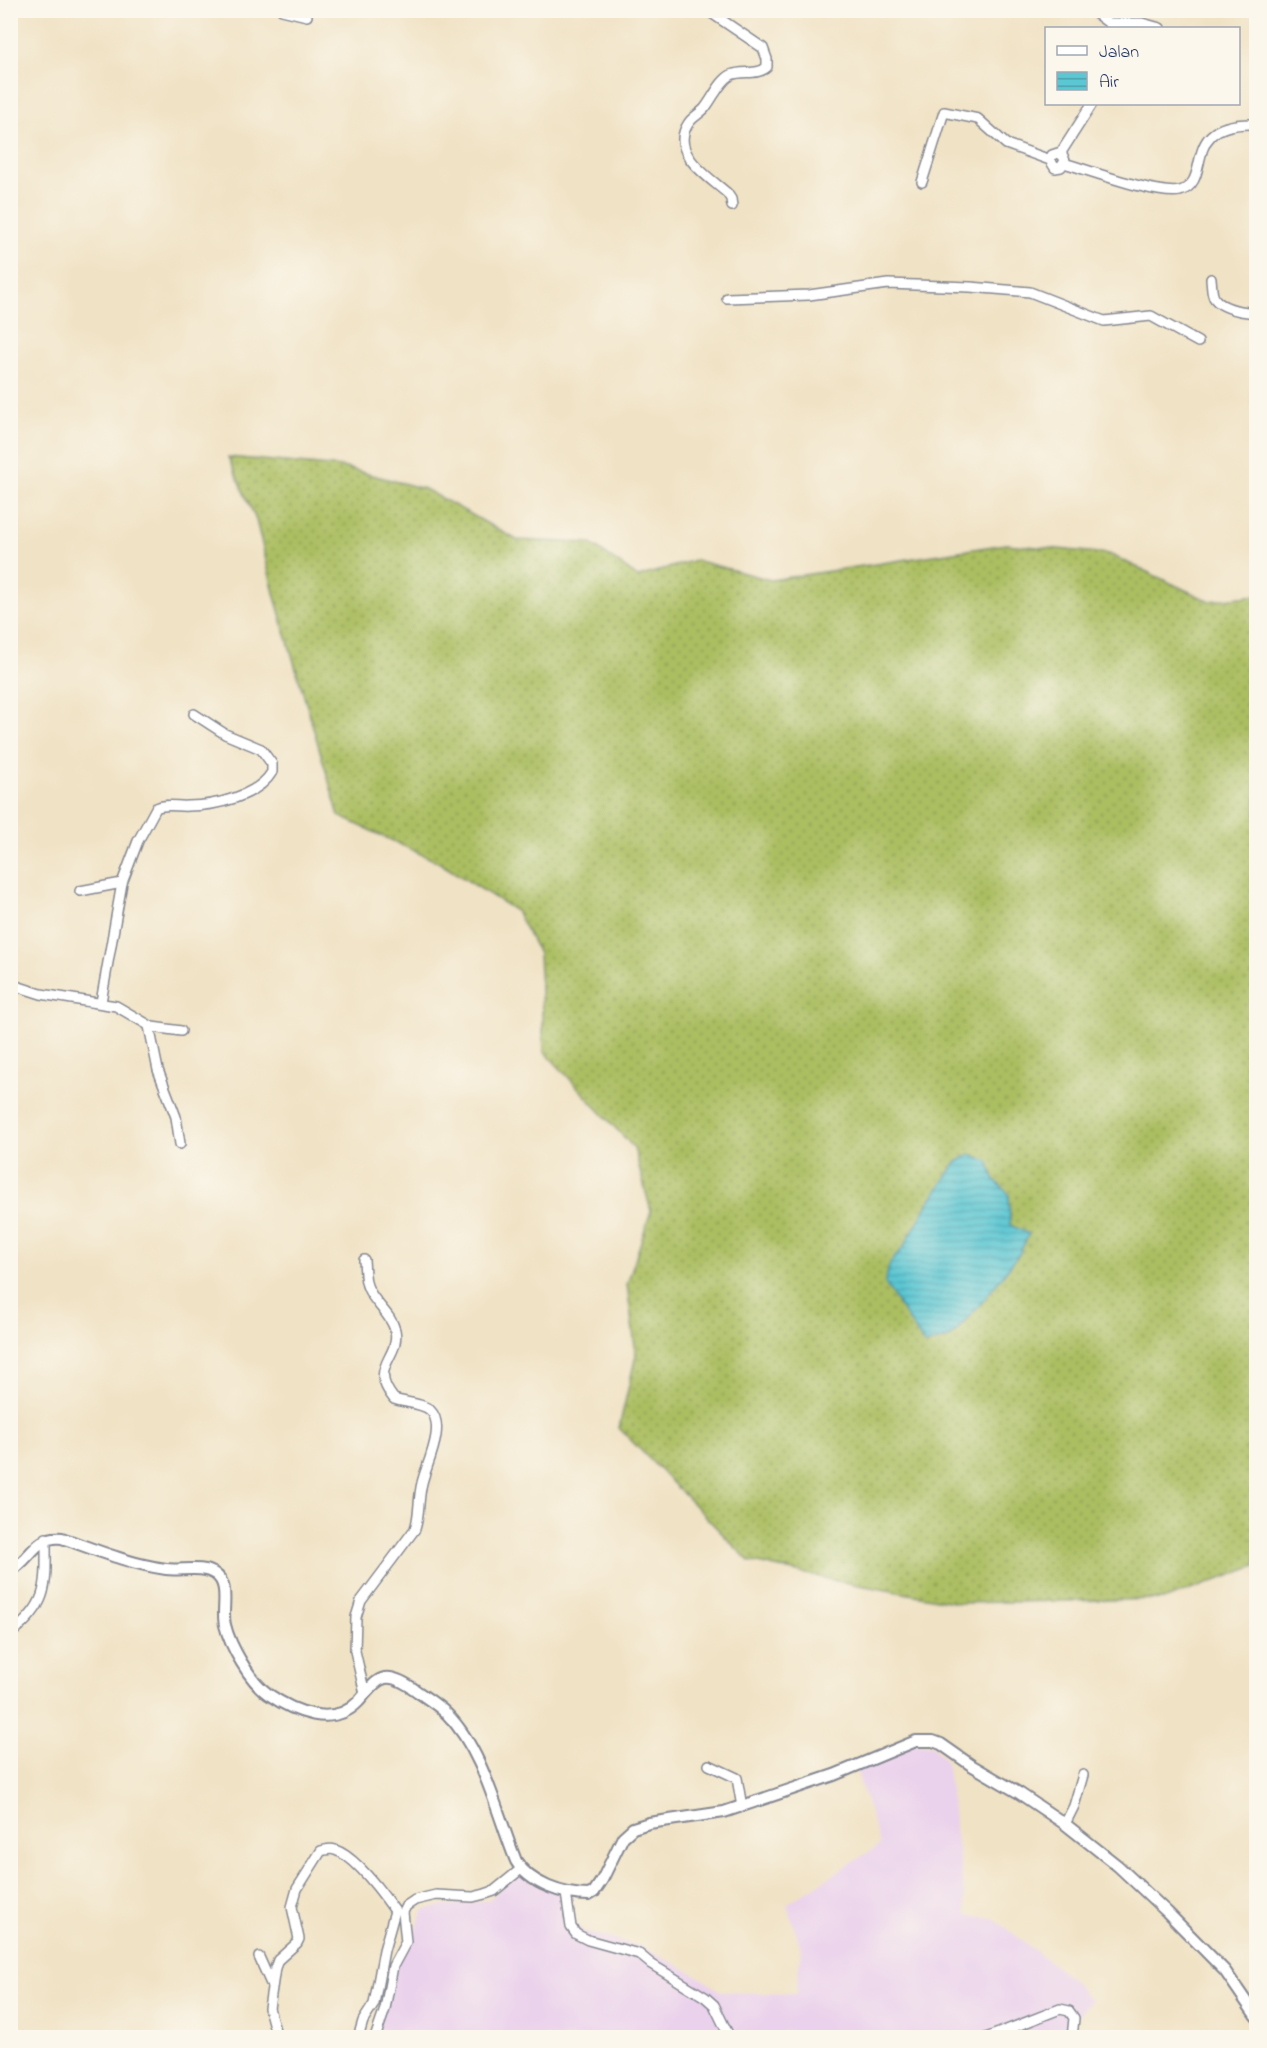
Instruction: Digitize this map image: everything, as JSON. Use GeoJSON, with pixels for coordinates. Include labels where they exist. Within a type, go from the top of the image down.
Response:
{"type":"FeatureCollection","features":[{"type":"Feature","properties":{"kind":"street"},"geometry":{"type":"LineString","coordinates":[[282,10],[307,16]]}},
{"type":"Feature","properties":{"kind":"street"},"geometry":{"type":"LineString","coordinates":[[707,10],[763,48],[767,59],[767,67],[761,71],[728,77],[703,110],[687,124],[684,136],[684,151],[689,159],[727,193],[732,206]]}},
{"type":"Feature","properties":{"kind":"street"},"geometry":{"type":"LineString","coordinates":[[1091,10],[1113,26],[1142,23],[1156,27]]}},
{"type":"Feature","properties":{"kind":"street"},"geometry":{"type":"LineString","coordinates":[[1062,158],[1091,105]]}},
{"type":"Feature","properties":{"kind":"street"},"geometry":{"type":"LineString","coordinates":[[922,182],[944,112],[978,119],[1006,144],[1050,160],[1052,155],[1166,191],[1188,188],[1192,183],[1209,135],[1229,125],[1257,124]]}},
{"type":"Feature","properties":{"kind":"street"},"geometry":{"type":"LineString","coordinates":[[1211,279],[1214,297],[1217,301],[1234,309],[1257,313]]}},
{"type":"Feature","properties":{"kind":"street"},"geometry":{"type":"LineString","coordinates":[[727,298],[809,295],[888,284],[1030,292],[1104,321],[1151,316],[1197,342]]}},
{"type":"Feature","properties":{"kind":"street"},"geometry":{"type":"LineString","coordinates":[[101,1002],[122,884],[138,841],[156,808],[163,805],[197,806],[243,795],[257,789],[272,772],[272,764],[261,749],[225,734],[194,714]]}},
{"type":"Feature","properties":{"kind":"street"},"geometry":{"type":"LineString","coordinates":[[80,891],[122,884]]}},
{"type":"Feature","properties":{"kind":"street"},"geometry":{"type":"LineString","coordinates":[[10,984],[41,994],[116,1006],[149,1026],[182,1031]]}},
{"type":"Feature","properties":{"kind":"street"},"geometry":{"type":"LineString","coordinates":[[149,1026],[158,1070],[176,1117],[180,1144]]}},
{"type":"Feature","properties":{"kind":"street"},"geometry":{"type":"LineString","coordinates":[[364,1260],[367,1286],[392,1322],[395,1332],[395,1342],[384,1365],[385,1385],[394,1399],[431,1411],[436,1420],[436,1436],[421,1484],[415,1529],[361,1601],[356,1617],[355,1651],[365,1694]]}},
{"type":"Feature","properties":{"kind":"street"},"geometry":{"type":"LineString","coordinates":[[10,1571],[46,1539],[62,1538],[142,1565],[169,1570],[210,1571],[216,1575],[224,1587],[225,1626],[236,1652],[259,1687],[268,1694],[297,1709],[320,1716],[333,1716],[351,1708],[381,1679],[391,1678],[414,1689],[437,1705],[454,1722],[473,1751],[511,1850],[521,1869],[548,1887],[566,1893],[589,1895],[594,1892],[623,1837],[633,1828],[649,1823],[724,1812],[742,1807],[834,1775],[887,1751],[924,1739],[941,1744],[970,1765],[1019,1793],[1065,1824],[1118,1866],[1225,1971],[1257,2016]]}},
{"type":"Feature","properties":{"kind":"street"},"geometry":{"type":"LineString","coordinates":[[10,1634],[31,1617],[43,1595],[46,1539]]}},
{"type":"Feature","properties":{"kind":"street"},"geometry":{"type":"LineString","coordinates":[[709,1765],[737,1778],[742,1807]]}},
{"type":"Feature","properties":{"kind":"street"},"geometry":{"type":"LineString","coordinates":[[1065,1824],[1074,1806],[1083,1775]]}},
{"type":"Feature","properties":{"kind":"street"},"geometry":{"type":"LineString","coordinates":[[277,2037],[269,2008],[278,1960],[299,1939],[292,1907],[297,1889],[321,1851],[332,1849],[343,1853],[378,1886],[399,1911],[406,1942],[393,1966],[386,2009],[375,2037]]}},
{"type":"Feature","properties":{"kind":"street"},"geometry":{"type":"LineString","coordinates":[[358,2037],[363,2021],[374,2004],[384,1950],[399,1911],[425,1896],[472,1897],[485,1894],[505,1883],[521,1869]]}},
{"type":"Feature","properties":{"kind":"street"},"geometry":{"type":"LineString","coordinates":[[566,1893],[571,1927],[576,1934],[588,1940],[639,1954],[651,1964],[705,1997],[714,2006],[730,2037]]}},
{"type":"Feature","properties":{"kind":"street"},"geometry":{"type":"LineString","coordinates":[[259,1957],[272,1986]]}},
{"type":"Feature","properties":{"kind":"street"},"geometry":{"type":"LineString","coordinates":[[986,2037],[1060,2009],[1069,2011],[1074,2018],[1072,2037]]}},
{"type":"Feature","properties":{"kind":"shaded area"},"geometry":{"type":"Polygon","coordinates":[[[912,1743],[932,1746],[946,1761],[967,1915],[993,1918],[1069,1977],[1091,2000],[1069,2027],[1067,2037],[371,2038],[384,2007],[395,1960],[407,1951],[424,1909],[489,1900],[518,1873],[574,1899],[571,1911],[584,1932],[640,1946],[693,1973],[722,1992],[796,1994],[801,1948],[787,1904],[880,1845],[854,1763],[912,1743]]]}},
{"type":"Feature","properties":{"kind":"green space"},"geometry":{"type":"Polygon","coordinates":[[[228,457],[342,467],[425,489],[517,540],[590,543],[638,577],[695,560],[771,580],[1006,544],[1109,554],[1209,601],[1256,595],[1256,1566],[1166,1599],[959,1603],[837,1581],[749,1561],[619,1428],[636,1355],[627,1284],[651,1211],[634,1148],[544,1051],[539,954],[516,911],[438,862],[339,816],[275,597],[256,520],[228,457]]]}},
{"type":"Feature","properties":{"kind":"water"},"geometry":{"type":"Polygon","coordinates":[[[970,1154],[988,1161],[995,1180],[1009,1194],[1010,1225],[1029,1234],[1019,1254],[984,1300],[951,1337],[925,1345],[885,1283],[890,1263],[903,1248],[930,1201],[956,1163],[970,1154]]]}}]}
